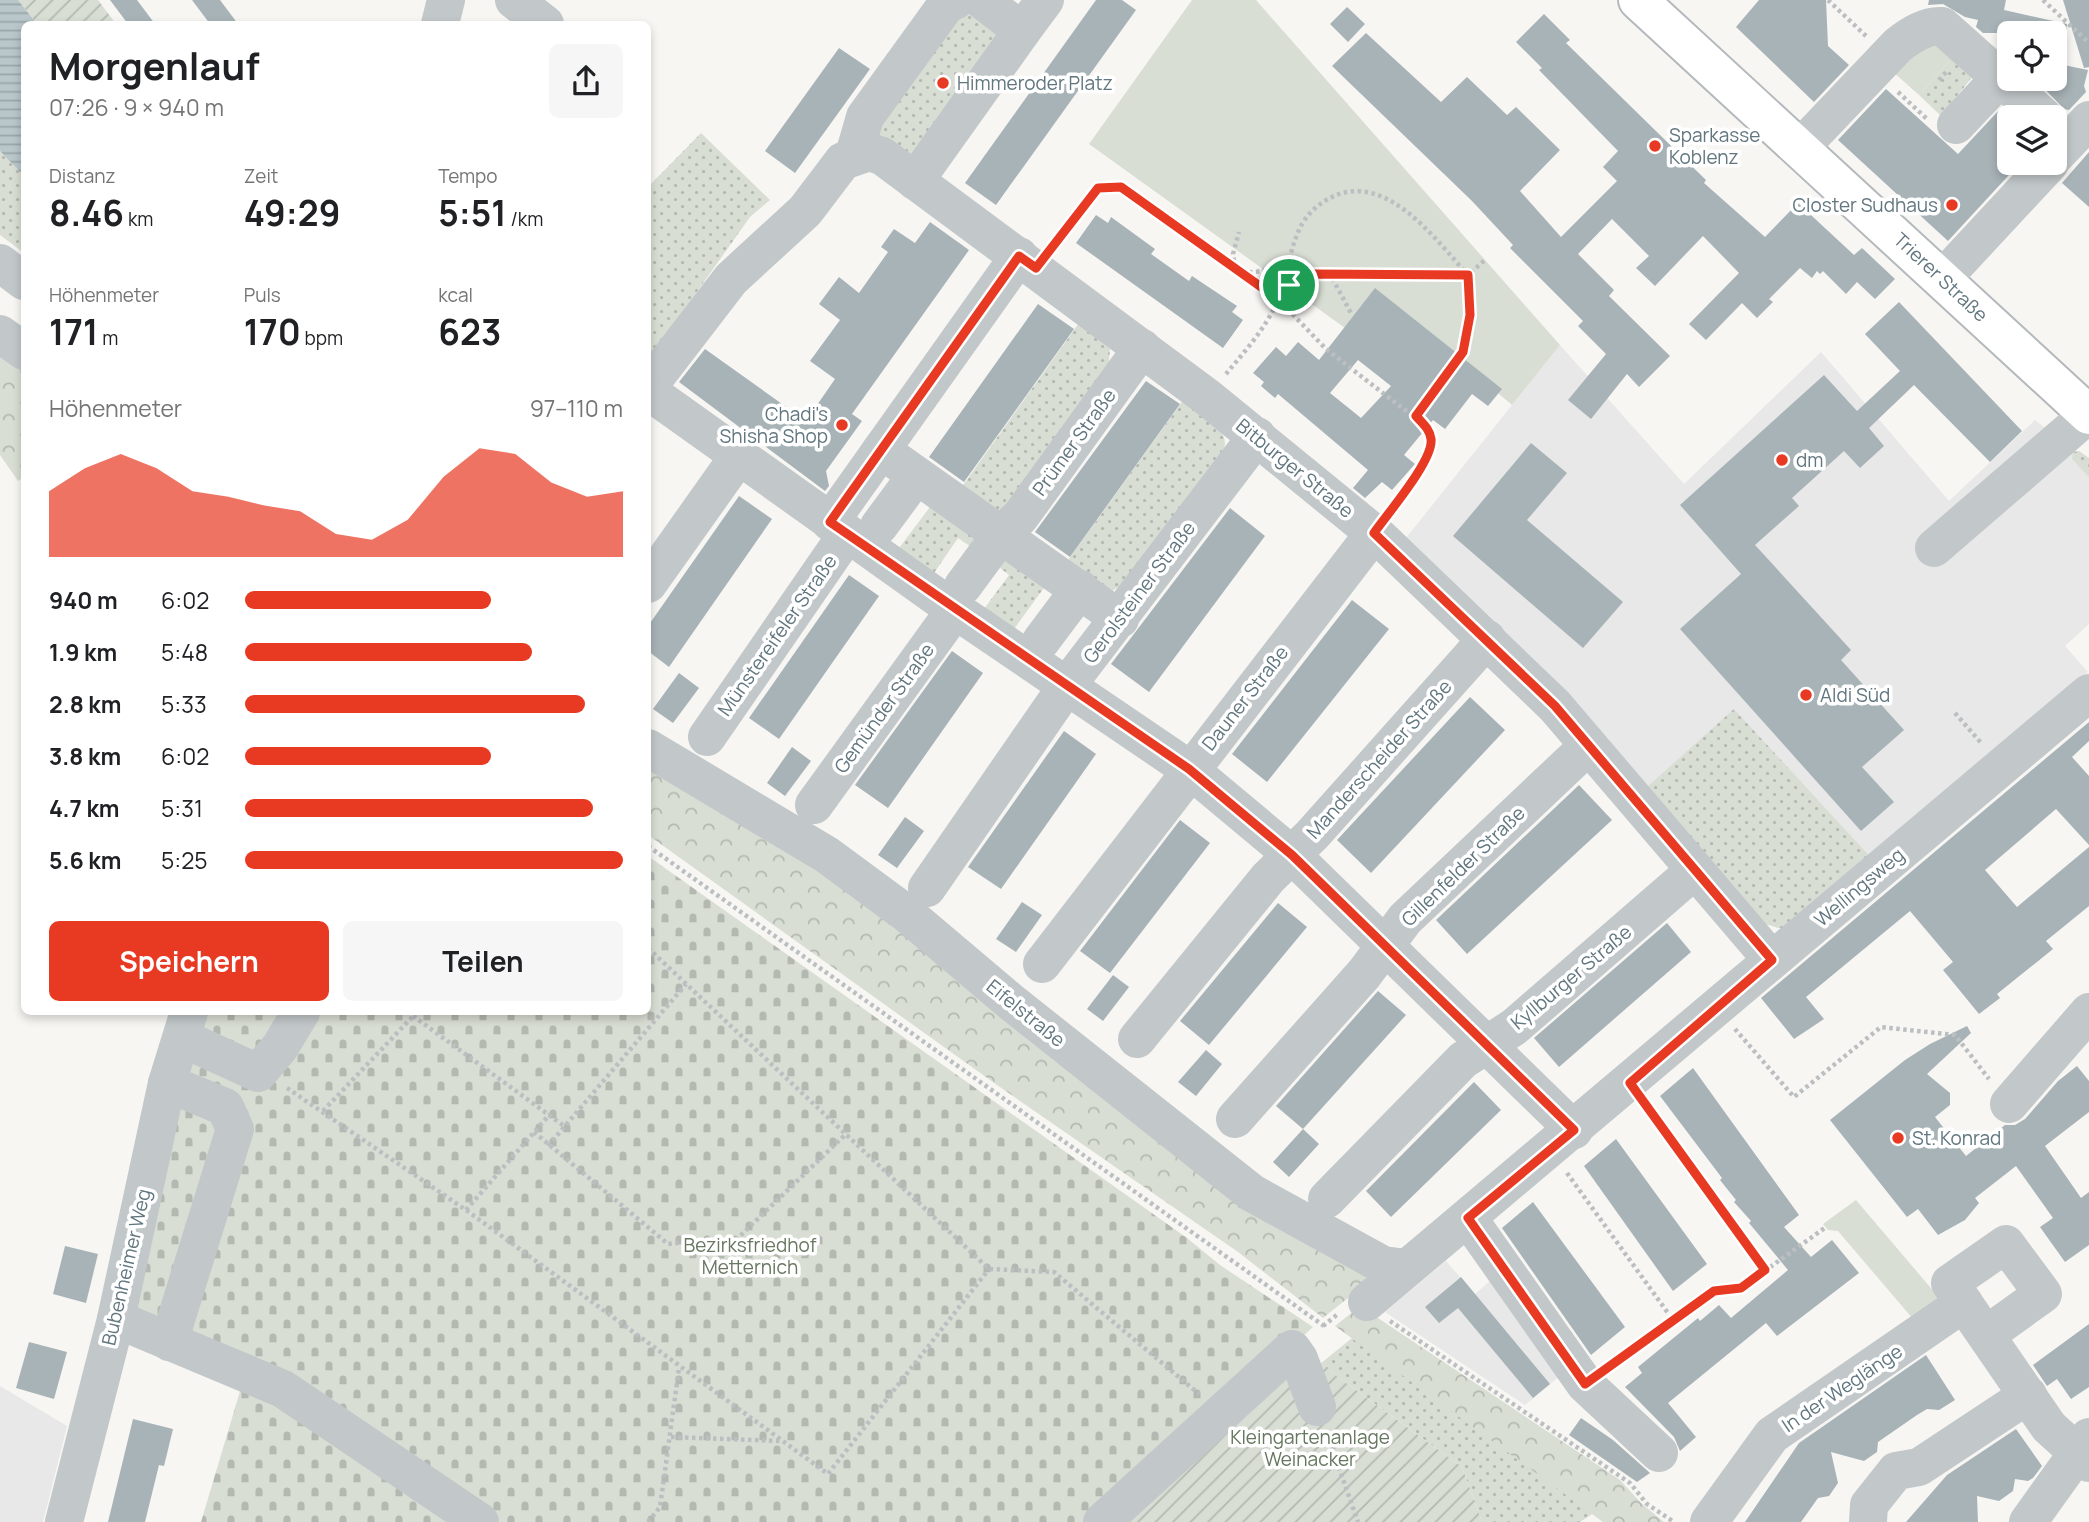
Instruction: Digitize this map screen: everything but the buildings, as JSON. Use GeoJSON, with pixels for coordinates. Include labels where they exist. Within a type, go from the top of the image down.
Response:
{"type":"FeatureCollection","features":[{"type":"Feature","properties":{"kind":"main road","name":"Trierer Straße"},"geometry":{"type":"LineString","coordinates":[[1638,0],[2088,414]]}},
{"type":"Feature","properties":{"kind":"street"},"geometry":{"type":"LineString","coordinates":[[441,21],[446,0]]}},
{"type":"Feature","properties":{"kind":"street"},"geometry":{"type":"LineString","coordinates":[[514,0],[541,21]]}},
{"type":"Feature","properties":{"kind":"street"},"geometry":{"type":"LineString","coordinates":[[651,385],[731,279],[805,211],[843,161],[868,155],[865,117],[946,5],[956,0]]}},
{"type":"Feature","properties":{"kind":"street"},"geometry":{"type":"LineString","coordinates":[[982,0],[1022,31]]}},
{"type":"Feature","properties":{"kind":"street"},"geometry":{"type":"LineString","coordinates":[[915,181],[1045,0]]}},
{"type":"Feature","properties":{"kind":"street"},"geometry":{"type":"LineString","coordinates":[[1800,148],[1910,36],[1935,26],[1942,26],[1997,77]]}},
{"type":"Feature","properties":{"kind":"street"},"geometry":{"type":"LineString","coordinates":[[1946,126],[1997,81]]}},
{"type":"Feature","properties":{"kind":"street"},"geometry":{"type":"LineString","coordinates":[[2012,91],[2026,105]]}},
{"type":"Feature","properties":{"kind":"street","name":"Bitburger Straße"},"geometry":{"type":"LineString","coordinates":[[868,155],[915,181],[1027,262],[1257,436],[1374,533],[1555,706],[1772,960]]}},
{"type":"Feature","properties":{"kind":"street"},"geometry":{"type":"LineString","coordinates":[[1943,278],[2028,175]]}},
{"type":"Feature","properties":{"kind":"street"},"geometry":{"type":"LineString","coordinates":[[872,518],[881,450],[1027,262]]}},
{"type":"Feature","properties":{"kind":"street"},"geometry":{"type":"LineString","coordinates":[[0,263],[21,279]]}},
{"type":"Feature","properties":{"kind":"street"},"geometry":{"type":"LineString","coordinates":[[0,334],[21,349]]}},
{"type":"Feature","properties":{"kind":"street","name":"Prümer Straße"},"geometry":{"type":"LineString","coordinates":[[967,583],[1002,533],[1020,517],[1142,348]]}},
{"type":"Feature","properties":{"kind":"street"},"geometry":{"type":"LineString","coordinates":[[651,391],[738,457],[872,518],[967,583],[1066,687],[1189,769],[1292,855],[1488,1044],[1562,1140]]}},
{"type":"Feature","properties":{"kind":"street"},"geometry":{"type":"LineString","coordinates":[[1934,548],[2088,414]]}},
{"type":"Feature","properties":{"kind":"street","name":"Gerolsteiner Straße"},"geometry":{"type":"LineString","coordinates":[[927,887],[1066,687],[1257,436]]}},
{"type":"Feature","properties":{"kind":"street"},"geometry":{"type":"LineString","coordinates":[[881,450],[1120,619]]}},
{"type":"Feature","properties":{"kind":"street"},"geometry":{"type":"LineString","coordinates":[[651,580],[738,457]]}},
{"type":"Feature","properties":{"kind":"street"},"geometry":{"type":"LineString","coordinates":[[872,518],[916,475]]}},
{"type":"Feature","properties":{"kind":"street","name":"Münstereifeler Straße"},"geometry":{"type":"LineString","coordinates":[[707,737],[872,518]]}},
{"type":"Feature","properties":{"kind":"street","name":"Dauner Straße"},"geometry":{"type":"LineString","coordinates":[[1042,964],[1189,769],[1374,533]]}},
{"type":"Feature","properties":{"kind":"street","name":"Gemünder Straße"},"geometry":{"type":"LineString","coordinates":[[814,805],[967,583]]}},
{"type":"Feature","properties":{"kind":"street"},"geometry":{"type":"LineString","coordinates":[[1052,627],[1080,589]]}},
{"type":"Feature","properties":{"kind":"street","name":"Manderscheider Straße"},"geometry":{"type":"LineString","coordinates":[[1137,1040],[1268,878],[1292,855],[1487,639]]}},
{"type":"Feature","properties":{"kind":"street","name":"Wellingsweg"},"geometry":{"type":"LineString","coordinates":[[1367,1302],[1630,1083],[2089,693]]}},
{"type":"Feature","properties":{"kind":"street","name":"Gillenfelder Straße"},"geometry":{"type":"LineString","coordinates":[[1235,1119],[1385,946],[1405,919],[1588,746]]}},
{"type":"Feature","properties":{"kind":"street","name":"Eifelstraße"},"geometry":{"type":"LineString","coordinates":[[651,750],[827,855],[907,914],[1012,1002],[1252,1193],[1383,1265],[1407,1268]]}},
{"type":"Feature","properties":{"kind":"street","name":"Kyllburger Straße"},"geometry":{"type":"LineString","coordinates":[[1327,1199],[1463,1060],[1514,1027],[1695,870]]}},
{"type":"Feature","properties":{"kind":"street"},"geometry":{"type":"LineString","coordinates":[[2009,1104],[2076,1049],[2089,1012]]}},
{"type":"Feature","properties":{"kind":"street"},"geometry":{"type":"LineString","coordinates":[[185,1025],[258,1073],[280,1047],[298,1015]]}},
{"type":"Feature","properties":{"kind":"street","name":"Bubenheimer Weg"},"geometry":{"type":"LineString","coordinates":[[64,1522],[116,1319],[167,1083],[185,1025]]}},
{"type":"Feature","properties":{"kind":"street"},"geometry":{"type":"LineString","coordinates":[[167,1083],[225,1107],[235,1129],[169,1342]]}},
{"type":"Feature","properties":{"kind":"street"},"geometry":{"type":"LineString","coordinates":[[1468,1218],[1585,1384],[1659,1453]]}},
{"type":"Feature","properties":{"kind":"street"},"geometry":{"type":"LineString","coordinates":[[1986,1335],[2043,1294],[2006,1244],[1950,1283],[2049,1427],[2085,1451],[2028,1522]]}},
{"type":"Feature","properties":{"kind":"street","name":"In der Weglänge"},"geometry":{"type":"LineString","coordinates":[[1709,1522],[1772,1435],[1964,1303]]}},
{"type":"Feature","properties":{"kind":"street"},"geometry":{"type":"LineString","coordinates":[[116,1319],[283,1389],[480,1522]]}},
{"type":"Feature","properties":{"kind":"street"},"geometry":{"type":"LineString","coordinates":[[1109,1520],[1292,1349],[1299,1359],[1317,1407]]}},
{"type":"Feature","properties":{"kind":"street"},"geometry":{"type":"LineString","coordinates":[[1868,1522],[1869,1505],[1896,1471],[1919,1467],[2028,1395]]}},
{"type":"Feature","properties":{"kind":"path"},"geometry":{"type":"LineString","coordinates":[[1828,0],[1881,63],[1946,126]]}},
{"type":"Feature","properties":{"kind":"path"},"geometry":{"type":"LineString","coordinates":[[2043,0],[2089,43]]}},
{"type":"Feature","properties":{"kind":"path"},"geometry":{"type":"LineString","coordinates":[[1027,262],[1098,188],[1121,187],[1278,299],[1326,349],[1417,414],[1432,439],[1429,455],[1374,533]]}},
{"type":"Feature","properties":{"kind":"path"},"geometry":{"type":"LineString","coordinates":[[1278,299],[1301,225],[1319,203],[1342,192],[1361,190],[1376,193],[1415,219],[1468,275],[1470,315],[1463,352],[1417,414]]}},
{"type":"Feature","properties":{"kind":"path"},"geometry":{"type":"LineString","coordinates":[[1235,269],[1233,254],[1239,232]]}},
{"type":"Feature","properties":{"kind":"path"},"geometry":{"type":"LineString","coordinates":[[1241,273],[1263,271],[1289,257]]}},
{"type":"Feature","properties":{"kind":"path"},"geometry":{"type":"LineString","coordinates":[[1207,397],[1261,331],[1278,299],[1289,285],[1300,277],[1329,272],[1468,275],[1486,260]]}},
{"type":"Feature","properties":{"kind":"path"},"geometry":{"type":"LineString","coordinates":[[1329,272],[1352,315]]}},
{"type":"Feature","properties":{"kind":"path"},"geometry":{"type":"LineString","coordinates":[[1955,713],[2002,766]]}},
{"type":"Feature","properties":{"kind":"path"},"geometry":{"type":"LineString","coordinates":[[651,848],[1324,1326],[1334,1317],[1367,1302],[1383,1316],[1630,1483],[1647,1504],[1674,1522]]}},
{"type":"Feature","properties":{"kind":"path"},"geometry":{"type":"LineString","coordinates":[[651,951],[989,1269],[1054,1272],[1222,1415]]}},
{"type":"Feature","properties":{"kind":"path"},"geometry":{"type":"LineString","coordinates":[[548,1146],[686,984]]}},
{"type":"Feature","properties":{"kind":"path"},"geometry":{"type":"LineString","coordinates":[[1717,1007],[1794,1097],[1881,1027],[1955,1035],[2009,1104]]}},
{"type":"Feature","properties":{"kind":"path"},"geometry":{"type":"LineString","coordinates":[[323,1111],[414,1015]]}},
{"type":"Feature","properties":{"kind":"path"},"geometry":{"type":"LineString","coordinates":[[416,1015],[564,1126]]}},
{"type":"Feature","properties":{"kind":"path"},"geometry":{"type":"LineString","coordinates":[[258,1073],[323,1111],[466,1210],[828,1474],[989,1269]]}},
{"type":"Feature","properties":{"kind":"path"},"geometry":{"type":"LineString","coordinates":[[1630,1083],[1765,1270]]}},
{"type":"Feature","properties":{"kind":"path"},"geometry":{"type":"LineString","coordinates":[[466,1210],[550,1114]]}},
{"type":"Feature","properties":{"kind":"path"},"geometry":{"type":"LineString","coordinates":[[534,1132],[668,1244],[687,1242],[712,1264],[847,1133]]}},
{"type":"Feature","properties":{"kind":"path"},"geometry":{"type":"LineString","coordinates":[[1562,1140],[1673,1320]]}},
{"type":"Feature","properties":{"kind":"path"},"geometry":{"type":"LineString","coordinates":[[1585,1384],[1714,1291],[1741,1288],[1826,1227]]}},
{"type":"Feature","properties":{"kind":"path"},"geometry":{"type":"LineString","coordinates":[[648,1522],[660,1507],[679,1367]]}},
{"type":"Feature","properties":{"kind":"path"},"geometry":{"type":"LineString","coordinates":[[1317,1407],[1358,1522]]}},
{"type":"Feature","properties":{"kind":"path"},"geometry":{"type":"LineString","coordinates":[[671,1437],[783,1441]]}},
{"type":"Feature","properties":{"kind":"shaded area"},"geometry":{"type":"Polygon","coordinates":[[[0,0],[18,0],[35,21],[21,21],[21,173],[0,151],[0,0]]]}},
{"type":"Feature","properties":{"kind":"shaded area"},"geometry":{"type":"Polygon","coordinates":[[[1560,345],[1684,484],[1821,352],[1949,501],[2035,420],[2089,462],[2089,624],[2065,646],[2088,672],[1870,857],[1646,788],[1402,543],[1560,345]]]}},
{"type":"Feature","properties":{"kind":"shaded area"},"geometry":{"type":"Polygon","coordinates":[[[1446,1261],[1475,1294],[1498,1274],[1567,1370],[1525,1405],[1385,1312],[1446,1261]]]}},
{"type":"Feature","properties":{"kind":"shaded area"},"geometry":{"type":"Polygon","coordinates":[[[0,1386],[67,1426],[43,1522],[0,1522],[0,1386]]]}},
{"type":"Feature","properties":{"kind":"green space"},"geometry":{"type":"Polygon","coordinates":[[[18,0],[98,0],[114,21],[35,21],[18,0]]]}},
{"type":"Feature","properties":{"kind":"green space"},"geometry":{"type":"Polygon","coordinates":[[[1192,0],[1256,0],[1560,345],[1512,405],[1375,289],[1345,328],[1089,144],[1192,0]]]}},
{"type":"Feature","properties":{"kind":"green space"},"geometry":{"type":"Polygon","coordinates":[[[964,9],[1002,35],[916,160],[877,138],[884,108],[964,9]]]}},
{"type":"Feature","properties":{"kind":"green space"},"geometry":{"type":"Polygon","coordinates":[[[1933,43],[1959,51],[1919,95],[1892,71],[1933,43]]]}},
{"type":"Feature","properties":{"kind":"green space"},"geometry":{"type":"Polygon","coordinates":[[[1959,51],[1973,76],[1941,116],[1919,95],[1959,51]]]}},
{"type":"Feature","properties":{"kind":"green space"},"geometry":{"type":"Polygon","coordinates":[[[701,133],[770,200],[750,217],[651,357],[651,184],[701,133]]]}},
{"type":"Feature","properties":{"kind":"green space"},"geometry":{"type":"Polygon","coordinates":[[[0,151],[21,173],[21,251],[0,235],[0,151]]]}},
{"type":"Feature","properties":{"kind":"green space"},"geometry":{"type":"Polygon","coordinates":[[[1079,323],[1110,349],[1109,361],[1114,365],[1012,510],[1000,511],[961,488],[1079,323]]]}},
{"type":"Feature","properties":{"kind":"green space"},"geometry":{"type":"Polygon","coordinates":[[[0,345],[21,360],[21,479],[18,481],[0,455],[0,345]]]}},
{"type":"Feature","properties":{"kind":"green space"},"geometry":{"type":"Polygon","coordinates":[[[1184,399],[1218,427],[1225,441],[1224,449],[1119,587],[1110,592],[1066,563],[1184,399]]]}},
{"type":"Feature","properties":{"kind":"green space"},"geometry":{"type":"Polygon","coordinates":[[[2079,451],[2089,458],[2089,477],[2072,459],[2073,452],[2079,451]]]}},
{"type":"Feature","properties":{"kind":"green space"},"geometry":{"type":"Polygon","coordinates":[[[936,499],[985,535],[974,549],[958,538],[934,573],[899,548],[936,499]]]}},
{"type":"Feature","properties":{"kind":"green space"},"geometry":{"type":"Polygon","coordinates":[[[1004,549],[1049,581],[1014,629],[984,609],[1009,575],[994,563],[1004,549]]]}},
{"type":"Feature","properties":{"kind":"green space"},"geometry":{"type":"Polygon","coordinates":[[[1734,709],[1875,862],[1782,929],[1762,923],[1646,788],[1734,709]]]}},
{"type":"Feature","properties":{"kind":"green space"},"geometry":{"type":"Polygon","coordinates":[[[651,766],[818,867],[1362,1270],[1368,1282],[1323,1318],[1238,1252],[997,1085],[651,837],[651,766]]]}},
{"type":"Feature","properties":{"kind":"green space","name":"Bezirksfriedhof Metternich"},"geometry":{"type":"Polygon","coordinates":[[[651,858],[1187,1238],[1220,1265],[1313,1327],[1101,1522],[201,1522],[243,1381],[127,1316],[200,1015],[651,1015],[651,858]]]}},
{"type":"Feature","properties":{"kind":"green space"},"geometry":{"type":"Polygon","coordinates":[[[1856,1200],[1947,1307],[1919,1326],[1838,1231],[1828,1230],[1823,1224],[1856,1200]]]}},
{"type":"Feature","properties":{"kind":"green space"},"geometry":{"type":"Polygon","coordinates":[[[1360,1306],[1620,1480],[1641,1503],[1664,1522],[1603,1522],[1335,1326],[1360,1306]]]}},
{"type":"Feature","properties":{"kind":"green space"},"geometry":{"type":"Polygon","coordinates":[[[1352,1338],[1594,1513],[1580,1522],[1482,1522],[1462,1467],[1320,1364],[1352,1338]]]}},
{"type":"Feature","properties":{"kind":"green space","name":"Kleingartenanlage Weinacker"},"geometry":{"type":"Polygon","coordinates":[[[1299,1359],[1320,1364],[1462,1467],[1482,1522],[1111,1522],[1299,1359]]]}},
{"type":"Feature","properties":{"kind":"place","name":"Himmeroder Platz"},"geometry":{"type":"Point","coordinates":[943,83]}},
{"type":"Feature","properties":{"kind":"place","name":"Sparkasse Koblenz"},"geometry":{"type":"Point","coordinates":[1655,146]}},
{"type":"Feature","properties":{"kind":"place","name":"Closter Sudhaus"},"geometry":{"type":"Point","coordinates":[1952,205]}},
{"type":"Feature","properties":{"kind":"place","name":"Chadi's Shisha Shop"},"geometry":{"type":"Point","coordinates":[842,425]}},
{"type":"Feature","properties":{"kind":"place","name":"dm"},"geometry":{"type":"Point","coordinates":[1782,460]}},
{"type":"Feature","properties":{"kind":"place","name":"Aldi Süd"},"geometry":{"type":"Point","coordinates":[1806,695]}},
{"type":"Feature","properties":{"kind":"place","name":"St. Konrad"},"geometry":{"type":"Point","coordinates":[1898,1138]}},
{"type":"Feature","properties":{"kind":"route"},"geometry":{"type":"LineString","coordinates":[[1121,187],[1147,203],[1278,299],[1289,285],[1300,277],[1329,272],[1468,275],[1470,315],[1463,352],[1416,416],[1427,428],[1432,439],[1429,455],[1374,533],[1555,706],[1772,960],[1630,1083],[1765,1270],[1741,1288],[1714,1291],[1585,1384],[1468,1218],[1574,1130],[1292,855],[1189,769],[1066,687],[830,522],[1019,256],[1036,268],[1098,188],[1121,187]]}}]}
